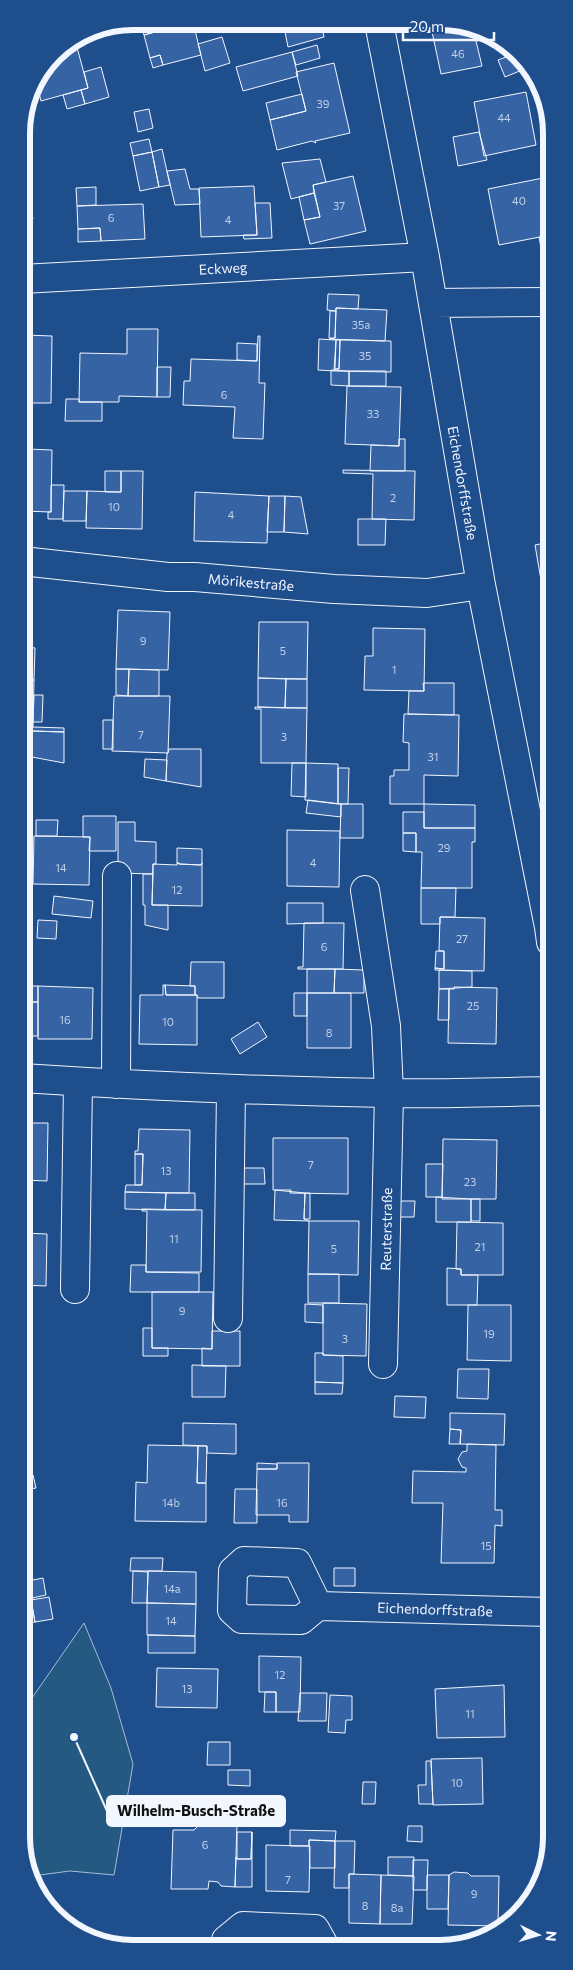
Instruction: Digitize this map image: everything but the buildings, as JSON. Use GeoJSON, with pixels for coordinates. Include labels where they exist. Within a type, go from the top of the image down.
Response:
{"type":"FeatureCollection","features":[{"type":"Feature","properties":{"kind":"street","name":"Eichendorffstraße"},"geometry":{"type":"LineString","coordinates":[[380,30],[425,257],[481,585],[543,897]]}},
{"type":"Feature","properties":{"kind":"street","name":"Eckweg"},"geometry":{"type":"LineString","coordinates":[[30,279],[425,257]]}},
{"type":"Feature","properties":{"kind":"street"},"geometry":{"type":"LineString","coordinates":[[433,302],[543,302]]}},
{"type":"Feature","properties":{"kind":"street","name":"Mörikestraße"},"geometry":{"type":"LineString","coordinates":[[30,562],[168,577],[194,577],[334,589],[427,593],[481,585]]}},
{"type":"Feature","properties":{"kind":"street"},"geometry":{"type":"LineString","coordinates":[[116,1084],[117,876]]}},
{"type":"Feature","properties":{"kind":"street","name":"Reuterstraße"},"geometry":{"type":"LineString","coordinates":[[365,890],[386,1026],[388,1093],[383,1364]]}},
{"type":"Feature","properties":{"kind":"street"},"geometry":{"type":"LineString","coordinates":[[30,1079],[78,1083],[388,1093],[543,1091]]}},
{"type":"Feature","properties":{"kind":"street"},"geometry":{"type":"LineString","coordinates":[[74,1289],[78,1083]]}},
{"type":"Feature","properties":{"kind":"street"},"geometry":{"type":"LineString","coordinates":[[228,1318],[231,1089]]}},
{"type":"Feature","properties":{"kind":"street","name":"Eichendorffstraße"},"geometry":{"type":"LineString","coordinates":[[318,1606],[543,1612]]}},
{"type":"Feature","properties":{"kind":"street"},"geometry":{"type":"LineString","coordinates":[[226,1940],[243,1926],[315,1929],[321,1940]]}},
{"type":"Feature","properties":{"kind":"shaded area"},"geometry":{"type":"Polygon","coordinates":[[[84,1623],[111,1688],[133,1764],[114,1875],[70,1871],[37,1875],[33,1864],[30,1844],[30,1701],[84,1623]]]}},
{"type":"Feature","properties":{"kind":"place","name":"Wilhelm-Busch-Straße"},"geometry":{"type":"Point","coordinates":[74,1737]}}]}
